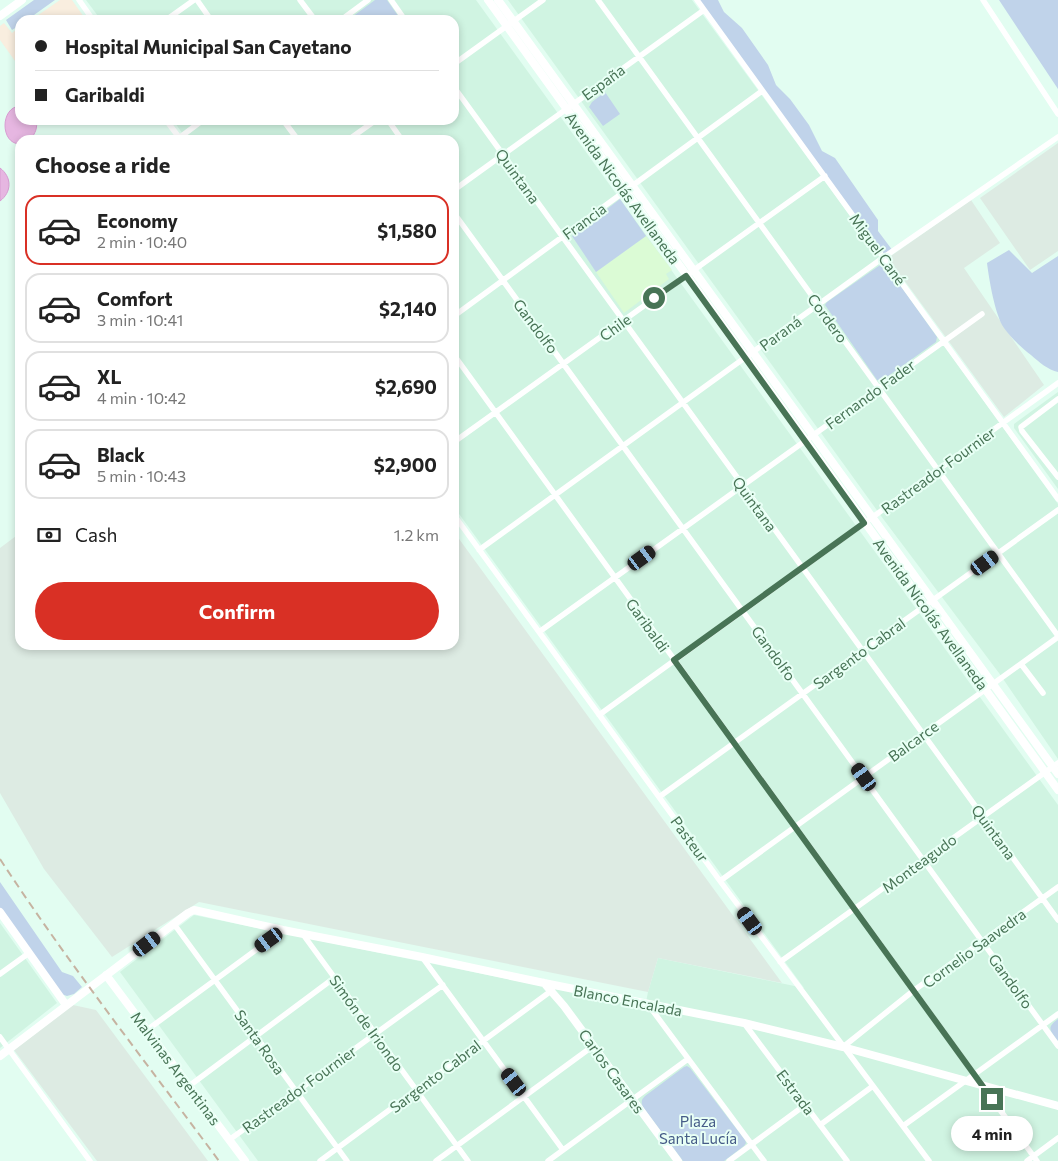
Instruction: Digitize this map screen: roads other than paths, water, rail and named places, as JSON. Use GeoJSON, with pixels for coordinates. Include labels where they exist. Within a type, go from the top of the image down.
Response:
{"type":"FeatureCollection","features":[{"type":"Feature","properties":{"kind":"main road"},"geometry":{"type":"LineString","coordinates":[[0,16],[22,0]]}},
{"type":"Feature","properties":{"kind":"main road","name":"Avenida Nicolás Avellaneda"},"geometry":{"type":"LineString","coordinates":[[488,0],[510,24],[694,270],[993,684],[1055,765],[1058,774]]}},
{"type":"Feature","properties":{"kind":"main road","name":"Avenida Nicolás Avellaneda"},"geometry":{"type":"LineString","coordinates":[[498,0],[510,24]]}},
{"type":"Feature","properties":{"kind":"main road","name":"Avenida Nicolás Avellaneda"},"geometry":{"type":"LineString","coordinates":[[570,106],[625,191],[1058,790]]}},
{"type":"Feature","properties":{"kind":"main road","name":"Blanco Encalada"},"geometry":{"type":"LineString","coordinates":[[174,924],[194,910],[282,930],[647,1003],[744,1023],[843,1047],[1058,1106]]}},
{"type":"Feature","properties":{"kind":"main road"},"geometry":{"type":"LineString","coordinates":[[0,912],[66,1005]]}},
{"type":"Feature","properties":{"kind":"main road"},"geometry":{"type":"LineString","coordinates":[[0,1056],[174,924]]}},
{"type":"Feature","properties":{"kind":"main road","name":"Malvinas Argentinas"},"geometry":{"type":"LineString","coordinates":[[106,975],[245,1161]]}},
{"type":"Feature","properties":{"kind":"main road","name":"Carlos Casares"},"geometry":{"type":"LineString","coordinates":[[544,983],[564,1006],[678,1161]]}},
{"type":"Feature","properties":{"kind":"street"},"geometry":{"type":"LineString","coordinates":[[79,0],[90,15]]}},
{"type":"Feature","properties":{"kind":"street"},"geometry":{"type":"LineString","coordinates":[[173,15],[195,0],[207,15]]}},
{"type":"Feature","properties":{"kind":"street"},"geometry":{"type":"LineString","coordinates":[[300,0],[311,15]]}},
{"type":"Feature","properties":{"kind":"street"},"geometry":{"type":"LineString","coordinates":[[348,15],[368,0]]}},
{"type":"Feature","properties":{"kind":"street"},"geometry":{"type":"LineString","coordinates":[[391,0],[402,15]]}},
{"type":"Feature","properties":{"kind":"street"},"geometry":{"type":"LineString","coordinates":[[459,60],[543,0]]}},
{"type":"Feature","properties":{"kind":"street","name":"Cordero"},"geometry":{"type":"LineString","coordinates":[[598,0],[1058,636]]}},
{"type":"Feature","properties":{"kind":"street","name":"Miguel Cané"},"geometry":{"type":"LineString","coordinates":[[697,0],[1058,499]]}},
{"type":"Feature","properties":{"kind":"street"},"geometry":{"type":"LineString","coordinates":[[983,0],[1058,114]]}},
{"type":"Feature","properties":{"kind":"street","name":"España"},"geometry":{"type":"LineString","coordinates":[[459,186],[704,10]]}},
{"type":"Feature","properties":{"kind":"street","name":"Francia"},"geometry":{"type":"LineString","coordinates":[[459,312],[762,91]]}},
{"type":"Feature","properties":{"kind":"street","name":"Quintana"},"geometry":{"type":"LineString","coordinates":[[459,94],[1058,920]]}},
{"type":"Feature","properties":{"kind":"street"},"geometry":{"type":"LineString","coordinates":[[185,135],[197,125]]}},
{"type":"Feature","properties":{"kind":"street"},"geometry":{"type":"LineString","coordinates":[[355,135],[369,125]]}},
{"type":"Feature","properties":{"kind":"street","name":"Paraná"},"geometry":{"type":"LineString","coordinates":[[479,550],[884,257],[1058,137]]}},
{"type":"Feature","properties":{"kind":"street","name":"Chile"},"geometry":{"type":"LineString","coordinates":[[459,438],[825,176]]}},
{"type":"Feature","properties":{"kind":"street","name":"Gandolfo"},"geometry":{"type":"LineString","coordinates":[[459,220],[1058,1046]]}},
{"type":"Feature","properties":{"kind":"street","name":"Fernando Fader"},"geometry":{"type":"LineString","coordinates":[[539,632],[982,314]]}},
{"type":"Feature","properties":{"kind":"street","name":"Garibaldi"},"geometry":{"type":"LineString","coordinates":[[459,362],[1035,1159]]}},
{"type":"Feature","properties":{"kind":"street","name":"Rastreador Fournier"},"geometry":{"type":"LineString","coordinates":[[599,715],[1058,383]]}},
{"type":"Feature","properties":{"kind":"street"},"geometry":{"type":"LineString","coordinates":[[1058,399],[1021,427],[1022,431],[1058,477]]}},
{"type":"Feature","properties":{"kind":"street","name":"Sargento Cabral"},"geometry":{"type":"LineString","coordinates":[[660,797],[1058,510]]}},
{"type":"Feature","properties":{"kind":"street","name":"Pasteur"},"geometry":{"type":"LineString","coordinates":[[459,522],[720,881],[929,1161]]}},
{"type":"Feature","properties":{"kind":"street","name":"Balcarce"},"geometry":{"type":"LineString","coordinates":[[720,881],[1058,636]]}},
{"type":"Feature","properties":{"kind":"street"},"geometry":{"type":"LineString","coordinates":[[1021,664],[1043,693]]}},
{"type":"Feature","properties":{"kind":"street","name":"Monteagudo"},"geometry":{"type":"LineString","coordinates":[[780,962],[1055,765]]}},
{"type":"Feature","properties":{"kind":"street","name":"Cornelio Saavedra"},"geometry":{"type":"LineString","coordinates":[[843,1047],[913,991],[1058,887]]}},
{"type":"Feature","properties":{"kind":"street","name":"Santa Rosa"},"geometry":{"type":"LineString","coordinates":[[174,924],[346,1161]]}},
{"type":"Feature","properties":{"kind":"street"},"geometry":{"type":"LineString","coordinates":[[147,1030],[282,930]]}},
{"type":"Feature","properties":{"kind":"street","name":"Simón de Iriondo"},"geometry":{"type":"LineString","coordinates":[[302,933],[468,1161]]}},
{"type":"Feature","properties":{"kind":"street"},"geometry":{"type":"LineString","coordinates":[[0,974],[29,953]]}},
{"type":"Feature","properties":{"kind":"street"},"geometry":{"type":"LineString","coordinates":[[422,957],[563,1150]]}},
{"type":"Feature","properties":{"kind":"street"},"geometry":{"type":"LineString","coordinates":[[189,1086],[334,978]]}},
{"type":"Feature","properties":{"kind":"street","name":"Rastreador Fournier"},"geometry":{"type":"LineString","coordinates":[[229,1140],[443,985]]}},
{"type":"Feature","properties":{"kind":"street","name":"Sargento Cabral"},"geometry":{"type":"LineString","coordinates":[[320,1161],[551,991]]}},
{"type":"Feature","properties":{"kind":"street"},"geometry":{"type":"LineString","coordinates":[[647,1003],[764,1161]]}},
{"type":"Feature","properties":{"kind":"street"},"geometry":{"type":"LineString","coordinates":[[903,1126],[1058,1014]]}},
{"type":"Feature","properties":{"kind":"street","name":"Estrada"},"geometry":{"type":"LineString","coordinates":[[744,1023],[847,1161]]}},
{"type":"Feature","properties":{"kind":"street"},"geometry":{"type":"LineString","coordinates":[[0,1037],[90,1161]]}},
{"type":"Feature","properties":{"kind":"street"},"geometry":{"type":"LineString","coordinates":[[436,1161],[594,1046]]}},
{"type":"Feature","properties":{"kind":"street"},"geometry":{"type":"LineString","coordinates":[[548,1161],[688,1059]]}},
{"type":"Feature","properties":{"kind":"street"},"geometry":{"type":"LineString","coordinates":[[820,1125],[872,1086]]}},
{"type":"Feature","properties":{"kind":"street"},"geometry":{"type":"LineString","coordinates":[[729,1161],[805,1105]]}},
{"type":"Feature","properties":{"kind":"street"},"geometry":{"type":"LineString","coordinates":[[1027,1161],[1035,1159],[1058,1138]]}},
{"type":"Feature","properties":{"kind":"railway"},"geometry":{"type":"LineString","coordinates":[[0,859],[80,974],[219,1161]]}},
{"type":"Feature","properties":{"kind":"park label","name":"Plaza Santa Lucía"},"geometry":{"type":"Point","coordinates":[698,1130]}}]}
